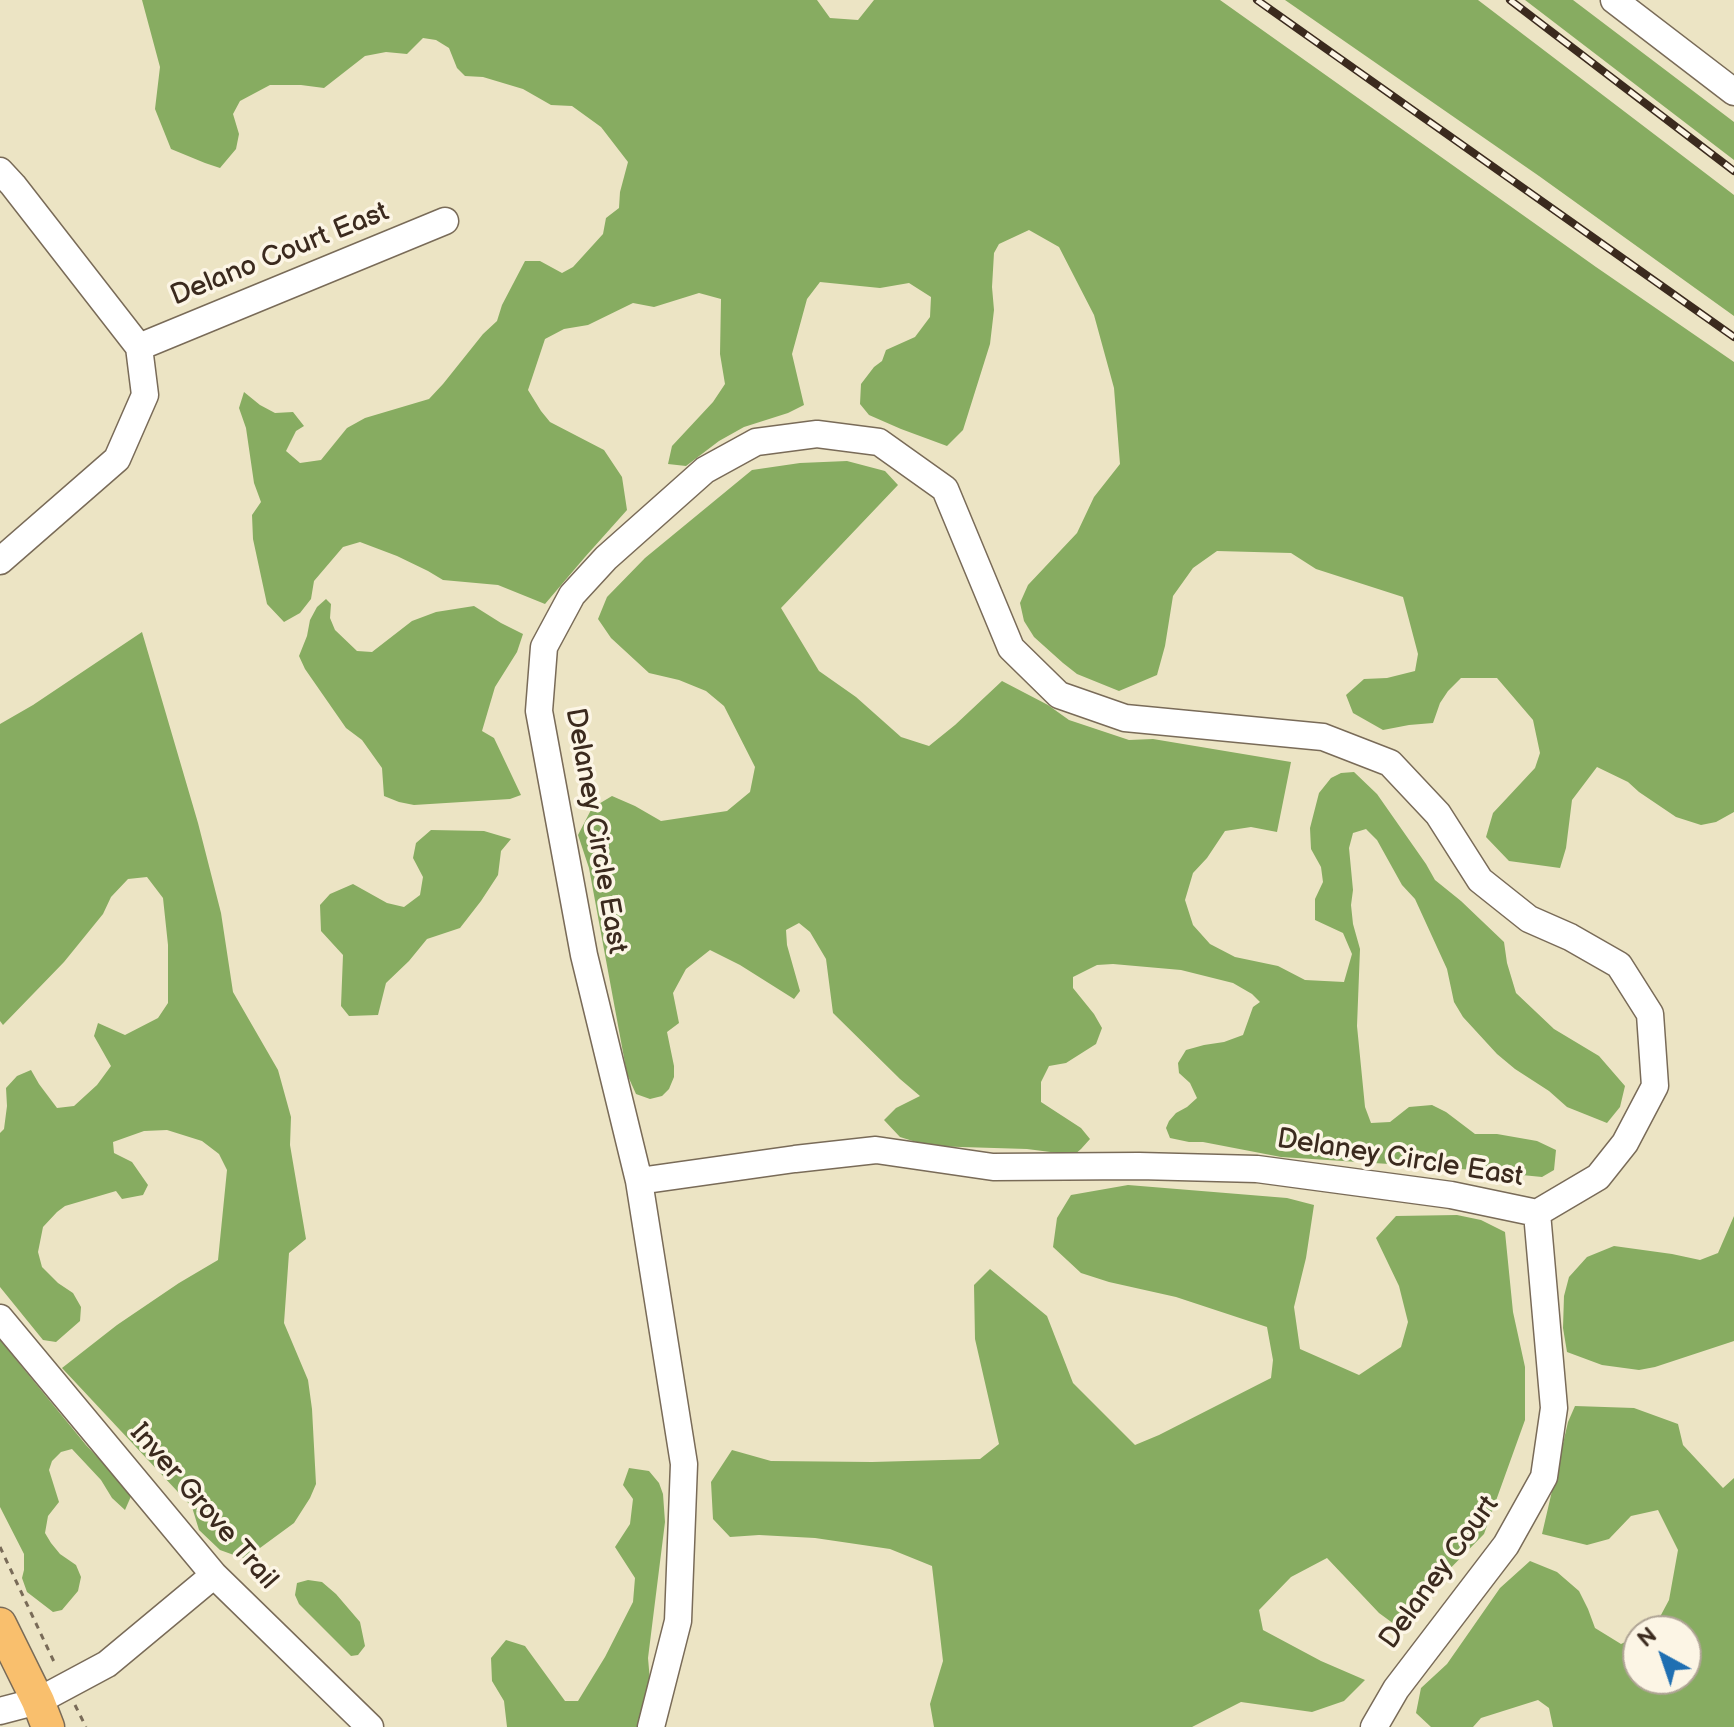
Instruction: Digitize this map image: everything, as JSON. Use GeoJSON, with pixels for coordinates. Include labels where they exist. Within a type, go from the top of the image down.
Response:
{"type":"FeatureCollection","features":[{"type":"Feature","properties":{"kind":"main road"},"geometry":{"type":"LineString","coordinates":[[0,1624],[51,1705]]}},
{"type":"Feature","properties":{"kind":"street"},"geometry":{"type":"LineString","coordinates":[[1614,0],[1734,92]]}},
{"type":"Feature","properties":{"kind":"street"},"geometry":{"type":"LineString","coordinates":[[0,171],[139,347],[145,395],[117,459],[0,561]]}},
{"type":"Feature","properties":{"kind":"street","name":"Delano Court East"},"geometry":{"type":"LineString","coordinates":[[139,347],[445,221]]}},
{"type":"Feature","properties":{"kind":"street","name":"Delaney Circle East"},"geometry":{"type":"LineString","coordinates":[[639,1181],[876,1150],[993,1167],[1257,1169],[1451,1195],[1537,1213],[1598,1177],[1625,1143],[1655,1086],[1650,1014],[1619,965],[1570,937],[1529,919],[1480,880],[1438,814],[1390,763],[1323,737],[1125,718],[1059,695],[1011,648],[945,489],[879,442],[817,434],[756,442],[705,470],[606,558],[572,595],[544,647],[539,711],[584,955],[639,1181],[684,1464],[678,1621],[651,1727]]}},
{"type":"Feature","properties":{"kind":"street","name":"Delaney Court"},"geometry":{"type":"LineString","coordinates":[[1374,1727],[1396,1689],[1506,1545],[1544,1477],[1554,1408],[1537,1213]]}},
{"type":"Feature","properties":{"kind":"street","name":"Inver Grove Trail"},"geometry":{"type":"LineString","coordinates":[[0,1318],[214,1575],[370,1727]]}},
{"type":"Feature","properties":{"kind":"street"},"geometry":{"type":"LineString","coordinates":[[0,1711],[51,1705],[107,1664],[214,1575]]}},
{"type":"Feature","properties":{"kind":"path"},"geometry":{"type":"LineString","coordinates":[[0,1547],[51,1705],[86,1727]]}},
{"type":"Feature","properties":{"kind":"green space"},"geometry":{"type":"Polygon","coordinates":[[[142,0],[817,0],[830,18],[858,20],[874,0],[1220,0],[1734,362],[1734,812],[1716,822],[1701,825],[1676,817],[1628,782],[1597,767],[1572,800],[1566,848],[1560,868],[1509,861],[1486,837],[1493,813],[1535,768],[1540,753],[1533,720],[1497,678],[1461,678],[1440,703],[1433,723],[1383,730],[1353,713],[1346,695],[1364,679],[1387,678],[1415,671],[1418,654],[1403,597],[1316,569],[1291,553],[1217,551],[1193,568],[1173,596],[1157,675],[1119,691],[1077,674],[1063,663],[1034,637],[1024,621],[1020,603],[1028,585],[1077,533],[1094,497],[1120,464],[1114,388],[1094,315],[1059,247],[1029,230],[999,244],[994,253],[994,310],[990,344],[963,430],[947,446],[869,415],[860,404],[861,384],[882,361],[886,350],[915,337],[930,317],[931,297],[909,283],[880,288],[820,282],[807,299],[792,354],[804,405],[744,427],[686,466],[668,464],[672,446],[713,402],[725,384],[720,354],[721,299],[699,293],[654,307],[633,303],[588,325],[564,329],[545,339],[528,390],[550,422],[604,450],[622,477],[627,510],[545,604],[498,585],[443,580],[397,556],[360,542],[343,547],[314,581],[311,599],[300,613],[284,622],[267,604],[253,539],[252,515],[261,502],[254,483],[246,428],[239,408],[244,392],[275,413],[293,412],[304,426],[296,431],[286,451],[300,463],[321,460],[347,428],[365,418],[429,399],[497,321],[525,261],[540,261],[562,273],[573,267],[603,234],[606,218],[619,208],[628,162],[601,127],[572,106],[551,105],[523,89],[483,77],[465,76],[457,68],[449,48],[436,40],[423,38],[407,54],[386,52],[365,56],[324,88],[270,85],[240,101],[233,114],[239,134],[236,149],[220,168],[205,163],[171,149],[155,109],[160,67],[142,0]]]}},
{"type":"Feature","properties":{"kind":"green space"},"geometry":{"type":"Polygon","coordinates":[[[1285,0],[1478,0],[1734,195],[1734,316],[1539,176],[1285,0]]]}},
{"type":"Feature","properties":{"kind":"green space"},"geometry":{"type":"Polygon","coordinates":[[[1525,0],[1573,0],[1734,122],[1734,160],[1525,0]]]}},
{"type":"Feature","properties":{"kind":"green space"},"geometry":{"type":"Polygon","coordinates":[[[847,461],[885,471],[898,485],[781,608],[819,671],[856,697],[901,737],[929,746],[1002,681],[1069,720],[1129,740],[1153,739],[1291,762],[1277,832],[1251,827],[1225,831],[1193,873],[1185,900],[1193,925],[1210,944],[1235,957],[1278,966],[1305,980],[1344,982],[1352,954],[1343,933],[1315,920],[1315,899],[1323,882],[1321,867],[1311,849],[1310,828],[1319,793],[1331,778],[1354,772],[1377,794],[1435,880],[1504,942],[1516,993],[1554,1029],[1599,1056],[1625,1086],[1620,1107],[1607,1123],[1567,1107],[1515,1069],[1463,1017],[1454,1002],[1447,969],[1415,899],[1402,885],[1377,840],[1366,829],[1353,833],[1349,848],[1353,924],[1360,949],[1357,1026],[1365,1107],[1371,1123],[1390,1122],[1409,1107],[1432,1105],[1475,1134],[1497,1134],[1537,1141],[1556,1150],[1554,1170],[1542,1177],[1281,1157],[1170,1138],[1166,1128],[1169,1121],[1197,1098],[1190,1083],[1179,1073],[1178,1063],[1186,1050],[1243,1035],[1253,1007],[1260,1002],[1233,983],[1181,970],[1113,964],[1097,965],[1073,977],[1073,988],[1102,1028],[1096,1044],[1066,1063],[1049,1066],[1041,1082],[1041,1102],[1081,1128],[1090,1139],[1074,1155],[1027,1149],[929,1146],[900,1137],[884,1120],[896,1108],[920,1096],[833,1013],[826,959],[810,932],[799,923],[786,930],[800,991],[794,999],[710,950],[686,969],[673,993],[679,1023],[667,1032],[674,1077],[662,1096],[650,1099],[636,1094],[627,1074],[589,868],[578,835],[592,808],[612,796],[661,821],[727,811],[750,792],[755,767],[724,706],[706,691],[649,673],[611,638],[598,619],[607,597],[645,558],[752,470],[800,463],[847,461]]]}},
{"type":"Feature","properties":{"kind":"green space"},"geometry":{"type":"Polygon","coordinates":[[[326,599],[331,604],[330,618],[335,630],[357,651],[372,652],[412,621],[436,612],[474,606],[523,634],[517,652],[495,687],[482,731],[494,738],[521,795],[510,799],[414,805],[384,796],[382,768],[362,740],[346,728],[299,656],[310,620],[326,599]]]}},
{"type":"Feature","properties":{"kind":"green space"},"geometry":{"type":"Polygon","coordinates":[[[142,632],[221,913],[233,992],[278,1070],[291,1117],[290,1145],[306,1239],[289,1253],[284,1323],[308,1380],[316,1484],[294,1523],[245,1559],[220,1550],[199,1530],[192,1507],[62,1368],[117,1325],[218,1260],[227,1170],[219,1154],[202,1141],[167,1130],[144,1131],[113,1142],[114,1153],[132,1162],[148,1185],[143,1195],[122,1199],[116,1191],[65,1206],[43,1227],[38,1252],[42,1267],[73,1293],[81,1307],[80,1321],[56,1342],[43,1340],[0,1287],[0,1133],[4,1129],[6,1088],[17,1076],[31,1070],[57,1108],[74,1106],[97,1085],[111,1066],[94,1036],[98,1023],[125,1035],[158,1018],[168,1003],[168,945],[163,898],[147,877],[128,879],[111,897],[103,914],[64,962],[3,1025],[0,1021],[0,724],[142,632]]]}},
{"type":"Feature","properties":{"kind":"green space"},"geometry":{"type":"Polygon","coordinates":[[[431,830],[484,831],[511,839],[501,851],[498,875],[460,928],[427,939],[386,983],[378,1015],[349,1016],[341,1006],[343,955],[321,931],[320,905],[330,894],[353,884],[387,903],[404,907],[420,895],[423,877],[413,858],[416,843],[431,830]]]}},
{"type":"Feature","properties":{"kind":"green space"},"geometry":{"type":"Polygon","coordinates":[[[1128,1185],[1287,1198],[1314,1205],[1294,1307],[1300,1349],[1359,1375],[1401,1347],[1408,1322],[1399,1286],[1376,1238],[1396,1216],[1457,1215],[1481,1220],[1505,1232],[1513,1312],[1525,1367],[1525,1420],[1484,1534],[1433,1586],[1417,1610],[1394,1624],[1379,1613],[1327,1558],[1291,1577],[1259,1610],[1263,1630],[1365,1680],[1344,1701],[1312,1712],[1241,1702],[1192,1727],[934,1727],[930,1704],[943,1661],[932,1566],[890,1549],[815,1538],[730,1537],[713,1519],[711,1482],[732,1450],[771,1461],[980,1459],[999,1444],[975,1339],[974,1285],[990,1269],[1047,1316],[1073,1383],[1135,1445],[1271,1378],[1273,1360],[1267,1327],[1176,1297],[1081,1273],[1053,1247],[1057,1218],[1071,1195],[1128,1185]]]}},
{"type":"Feature","properties":{"kind":"green space"},"geometry":{"type":"Polygon","coordinates":[[[1734,1216],[1734,1341],[1639,1370],[1602,1365],[1567,1352],[1563,1328],[1564,1296],[1569,1277],[1587,1257],[1614,1246],[1700,1260],[1718,1253],[1734,1216]]]}},
{"type":"Feature","properties":{"kind":"green space"},"geometry":{"type":"Polygon","coordinates":[[[0,1340],[86,1445],[132,1494],[125,1510],[72,1449],[61,1452],[52,1461],[49,1470],[59,1502],[48,1516],[45,1533],[60,1554],[76,1565],[81,1577],[78,1591],[62,1610],[53,1612],[27,1592],[22,1578],[24,1554],[0,1507],[0,1340]]]}},
{"type":"Feature","properties":{"kind":"green space"},"geometry":{"type":"Polygon","coordinates":[[[1575,1406],[1634,1408],[1678,1424],[1683,1445],[1723,1488],[1734,1478],[1734,1727],[1553,1727],[1549,1708],[1538,1700],[1481,1718],[1473,1727],[1431,1727],[1416,1713],[1421,1688],[1447,1664],[1500,1588],[1530,1561],[1557,1572],[1579,1591],[1595,1628],[1622,1644],[1622,1695],[1702,1695],[1702,1615],[1661,1615],[1669,1600],[1678,1550],[1658,1510],[1631,1516],[1609,1539],[1587,1545],[1542,1534],[1568,1422],[1575,1406]]]}},
{"type":"Feature","properties":{"kind":"green space"},"geometry":{"type":"Polygon","coordinates":[[[629,1468],[649,1471],[659,1483],[665,1522],[648,1658],[650,1681],[637,1727],[507,1727],[504,1701],[492,1681],[491,1658],[506,1640],[525,1646],[565,1701],[578,1701],[633,1602],[635,1578],[615,1547],[630,1524],[633,1499],[623,1485],[629,1468]]]}},
{"type":"Feature","properties":{"kind":"green space"},"geometry":{"type":"Polygon","coordinates":[[[308,1580],[322,1582],[360,1622],[365,1646],[358,1655],[351,1656],[299,1604],[295,1595],[297,1583],[308,1580]]]}},
{"type":"Feature","properties":{"kind":"railway"},"geometry":{"type":"LineString","coordinates":[[1257,0],[1734,337]]}},
{"type":"Feature","properties":{"kind":"railway"},"geometry":{"type":"LineString","coordinates":[[1510,0],[1734,171]]}}]}
